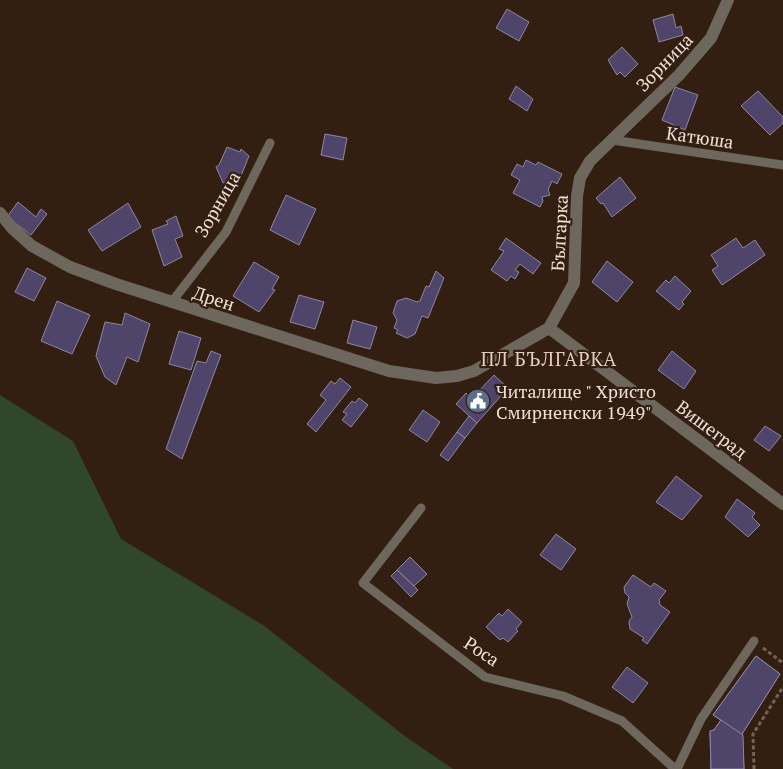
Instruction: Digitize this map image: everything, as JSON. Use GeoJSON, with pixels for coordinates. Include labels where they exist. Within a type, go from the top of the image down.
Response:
{"type":"FeatureCollection","features":[{"type":"Feature","properties":{"kind":"street","name":"Зорница"},"geometry":{"type":"LineString","coordinates":[[612,140],[678,75],[711,38],[728,0]]}},
{"type":"Feature","properties":{"kind":"street","name":"Българка"},"geometry":{"type":"LineString","coordinates":[[549,328],[574,283],[577,196],[580,178],[590,161],[612,140]]}},
{"type":"Feature","properties":{"kind":"street","name":"Дрен"},"geometry":{"type":"LineString","coordinates":[[0,213],[12,228],[32,246],[88,274],[389,370],[436,378],[457,376],[474,371],[549,328]]}},
{"type":"Feature","properties":{"kind":"street","name":"Вишеград"},"geometry":{"type":"LineString","coordinates":[[549,328],[783,504]]}},
{"type":"Feature","properties":{"kind":"lane","name":"Катюша"},"geometry":{"type":"LineString","coordinates":[[612,140],[783,165]]}},
{"type":"Feature","properties":{"kind":"lane","name":"Зорница"},"geometry":{"type":"LineString","coordinates":[[171,302],[226,232],[270,143]]}},
{"type":"Feature","properties":{"kind":"lane","name":"Роса"},"geometry":{"type":"LineString","coordinates":[[421,508],[363,583],[485,677],[563,696],[622,721],[676,769]]}},
{"type":"Feature","properties":{"kind":"lane"},"geometry":{"type":"LineString","coordinates":[[676,769],[701,719],[754,641]]}},
{"type":"Feature","properties":{"kind":"path"},"geometry":{"type":"LineString","coordinates":[[754,641],[783,663]]}},
{"type":"Feature","properties":{"kind":"path"},"geometry":{"type":"LineString","coordinates":[[754,769],[753,734],[783,687]]}},
{"type":"Feature","properties":{"kind":"green space"},"geometry":{"type":"Polygon","coordinates":[[[0,395],[73,441],[121,539],[263,625],[406,737],[453,769],[0,769],[0,395]]]}},
{"type":"Feature","properties":{"kind":"building"},"geometry":{"type":"Polygon","coordinates":[[[507,9],[529,22],[519,41],[496,28],[507,9]]]}},
{"type":"Feature","properties":{"kind":"building"},"geometry":{"type":"Polygon","coordinates":[[[673,14],[676,28],[681,26],[683,35],[659,42],[653,20],[673,14]]]}},
{"type":"Feature","properties":{"kind":"building"},"geometry":{"type":"Polygon","coordinates":[[[622,47],[638,64],[625,77],[620,72],[617,75],[608,60],[622,47]]]}},
{"type":"Feature","properties":{"kind":"building"},"geometry":{"type":"Polygon","coordinates":[[[516,86],[533,99],[527,111],[509,99],[516,86]]]}},
{"type":"Feature","properties":{"kind":"building"},"geometry":{"type":"Polygon","coordinates":[[[675,87],[698,95],[685,130],[662,120],[675,87]]]}},
{"type":"Feature","properties":{"kind":"building"},"geometry":{"type":"Polygon","coordinates":[[[758,91],[783,117],[783,123],[770,135],[741,106],[758,91]]]}},
{"type":"Feature","properties":{"kind":"building"},"geometry":{"type":"Polygon","coordinates":[[[325,134],[347,138],[343,160],[321,155],[325,134]]]}},
{"type":"Feature","properties":{"kind":"building"},"geometry":{"type":"Polygon","coordinates":[[[227,147],[240,152],[241,149],[249,156],[241,176],[232,173],[229,181],[223,183],[216,167],[219,165],[227,147]]]}},
{"type":"Feature","properties":{"kind":"building"},"geometry":{"type":"Polygon","coordinates":[[[526,160],[536,165],[538,162],[562,174],[557,184],[552,181],[548,190],[550,195],[542,197],[543,201],[540,207],[513,193],[520,180],[511,175],[517,164],[523,167],[526,160]]]}},
{"type":"Feature","properties":{"kind":"building"},"geometry":{"type":"Polygon","coordinates":[[[620,177],[636,198],[612,217],[603,203],[601,204],[596,198],[620,177]]]}},
{"type":"Feature","properties":{"kind":"building"},"geometry":{"type":"Polygon","coordinates":[[[286,195],[316,209],[299,245],[270,230],[286,195]]]}},
{"type":"Feature","properties":{"kind":"building"},"geometry":{"type":"Polygon","coordinates":[[[18,202],[36,217],[41,209],[47,214],[31,235],[7,217],[18,202]]]}},
{"type":"Feature","properties":{"kind":"building"},"geometry":{"type":"Polygon","coordinates":[[[128,203],[141,227],[102,251],[88,230],[128,203]]]}},
{"type":"Feature","properties":{"kind":"building"},"geometry":{"type":"Polygon","coordinates":[[[176,216],[183,236],[175,239],[182,257],[164,266],[152,230],[168,224],[166,221],[176,216]]]}},
{"type":"Feature","properties":{"kind":"building"},"geometry":{"type":"Polygon","coordinates":[[[506,238],[541,263],[533,274],[520,264],[515,270],[519,272],[515,279],[511,276],[507,281],[491,270],[504,251],[499,249],[506,238]]]}},
{"type":"Feature","properties":{"kind":"building"},"geometry":{"type":"Polygon","coordinates":[[[736,238],[743,248],[755,240],[765,255],[722,285],[712,270],[718,266],[711,255],[736,238]]]}},
{"type":"Feature","properties":{"kind":"building"},"geometry":{"type":"Polygon","coordinates":[[[607,261],[633,282],[617,302],[592,282],[607,261]]]}},
{"type":"Feature","properties":{"kind":"building"},"geometry":{"type":"Polygon","coordinates":[[[254,262],[279,277],[272,289],[275,290],[259,312],[233,296],[254,262]]]}},
{"type":"Feature","properties":{"kind":"building"},"geometry":{"type":"Polygon","coordinates":[[[27,268],[46,278],[34,301],[15,292],[27,268]]]}},
{"type":"Feature","properties":{"kind":"building"},"geometry":{"type":"Polygon","coordinates":[[[436,271],[444,278],[428,318],[422,316],[415,334],[407,338],[396,333],[398,330],[394,328],[397,320],[393,313],[397,301],[406,298],[417,302],[420,301],[426,286],[429,287],[436,271]]]}},
{"type":"Feature","properties":{"kind":"building"},"geometry":{"type":"Polygon","coordinates":[[[675,276],[691,291],[682,302],[684,304],[679,310],[656,291],[666,280],[669,283],[675,276]]]}},
{"type":"Feature","properties":{"kind":"building"},"geometry":{"type":"Polygon","coordinates":[[[299,295],[324,302],[315,329],[290,322],[299,295]]]}},
{"type":"Feature","properties":{"kind":"building"},"geometry":{"type":"Polygon","coordinates":[[[57,301],[90,315],[72,354],[41,341],[57,301]]]}},
{"type":"Feature","properties":{"kind":"building"},"geometry":{"type":"Polygon","coordinates":[[[125,313],[150,324],[138,362],[127,357],[116,385],[105,377],[96,356],[105,322],[122,325],[125,313]]]}},
{"type":"Feature","properties":{"kind":"building"},"geometry":{"type":"Polygon","coordinates":[[[353,320],[377,327],[370,349],[347,343],[353,320]]]}},
{"type":"Feature","properties":{"kind":"building"},"geometry":{"type":"Polygon","coordinates":[[[179,331],[201,338],[191,370],[169,364],[179,331]]]}},
{"type":"Feature","properties":{"kind":"building"},"geometry":{"type":"Polygon","coordinates":[[[211,351],[221,355],[182,459],[166,449],[197,361],[206,363],[211,351]]]}},
{"type":"Feature","properties":{"kind":"building"},"geometry":{"type":"Polygon","coordinates":[[[672,351],[696,371],[684,389],[658,370],[672,351]]]}},
{"type":"Feature","properties":{"kind":"building","name":"Читалище \" Христо Смирненски 1949\""},"geometry":{"type":"Polygon","coordinates":[[[494,375],[508,388],[477,423],[456,404],[466,393],[470,397],[473,393],[475,395],[494,375]]]}},
{"type":"Feature","properties":{"kind":"building"},"geometry":{"type":"Polygon","coordinates":[[[340,378],[351,387],[316,432],[307,424],[326,400],[320,395],[331,381],[335,384],[340,378]]]}},
{"type":"Feature","properties":{"kind":"building"},"geometry":{"type":"Polygon","coordinates":[[[359,398],[368,405],[351,427],[342,420],[347,414],[343,412],[352,401],[355,403],[359,398]]]}},
{"type":"Feature","properties":{"kind":"building"},"geometry":{"type":"Polygon","coordinates":[[[423,410],[440,422],[427,442],[409,430],[423,410]]]}},
{"type":"Feature","properties":{"kind":"building"},"geometry":{"type":"Polygon","coordinates":[[[469,416],[477,423],[465,438],[457,432],[469,416]]]}},
{"type":"Feature","properties":{"kind":"building"},"geometry":{"type":"Polygon","coordinates":[[[765,426],[781,436],[769,451],[754,440],[765,426]]]}},
{"type":"Feature","properties":{"kind":"building"},"geometry":{"type":"Polygon","coordinates":[[[457,432],[465,438],[448,461],[440,455],[457,432]]]}},
{"type":"Feature","properties":{"kind":"building"},"geometry":{"type":"Polygon","coordinates":[[[676,476],[702,496],[682,520],[656,502],[676,476]]]}},
{"type":"Feature","properties":{"kind":"building"},"geometry":{"type":"Polygon","coordinates":[[[737,499],[755,513],[752,517],[760,525],[748,537],[725,517],[737,499]]]}},
{"type":"Feature","properties":{"kind":"building"},"geometry":{"type":"Polygon","coordinates":[[[556,534],[576,549],[561,570],[540,555],[556,534]]]}},
{"type":"Feature","properties":{"kind":"building"},"geometry":{"type":"Polygon","coordinates":[[[410,557],[427,574],[414,586],[397,570],[410,557]]]}},
{"type":"Feature","properties":{"kind":"building"},"geometry":{"type":"Polygon","coordinates":[[[397,570],[418,590],[411,597],[391,576],[397,570]]]}},
{"type":"Feature","properties":{"kind":"building"},"geometry":{"type":"Polygon","coordinates":[[[633,575],[651,587],[654,583],[666,591],[659,600],[660,605],[670,612],[647,644],[642,640],[644,638],[630,629],[629,621],[632,617],[627,604],[629,597],[625,593],[624,587],[633,575]]]}},
{"type":"Feature","properties":{"kind":"building"},"geometry":{"type":"Polygon","coordinates":[[[508,609],[522,622],[516,629],[518,631],[508,642],[503,638],[500,640],[486,627],[499,613],[502,616],[508,609]]]}},
{"type":"Feature","properties":{"kind":"building"},"geometry":{"type":"Polygon","coordinates":[[[756,656],[780,674],[742,734],[713,715],[756,656]]]}},
{"type":"Feature","properties":{"kind":"building"},"geometry":{"type":"Polygon","coordinates":[[[756,656],[780,674],[742,734],[744,769],[711,769],[710,731],[714,730],[721,720],[713,715],[756,656]]]}},
{"type":"Feature","properties":{"kind":"building"},"geometry":{"type":"Polygon","coordinates":[[[627,667],[648,683],[633,703],[612,687],[627,667]]]}},
{"type":"Feature","properties":{"kind":"building"},"geometry":{"type":"Polygon","coordinates":[[[721,720],[743,735],[744,769],[711,769],[710,731],[714,730],[721,720]]]}},
{"type":"Feature","properties":{"kind":"place","name":"Читалище \" Христо Смирненски 1949\""},"geometry":{"type":"Point","coordinates":[478,401]}},
{"type":"Feature","properties":{"kind":"district","name":"ПЛ БЪЛГАРКА"},"geometry":{"type":"Point","coordinates":[549,358]}}]}
